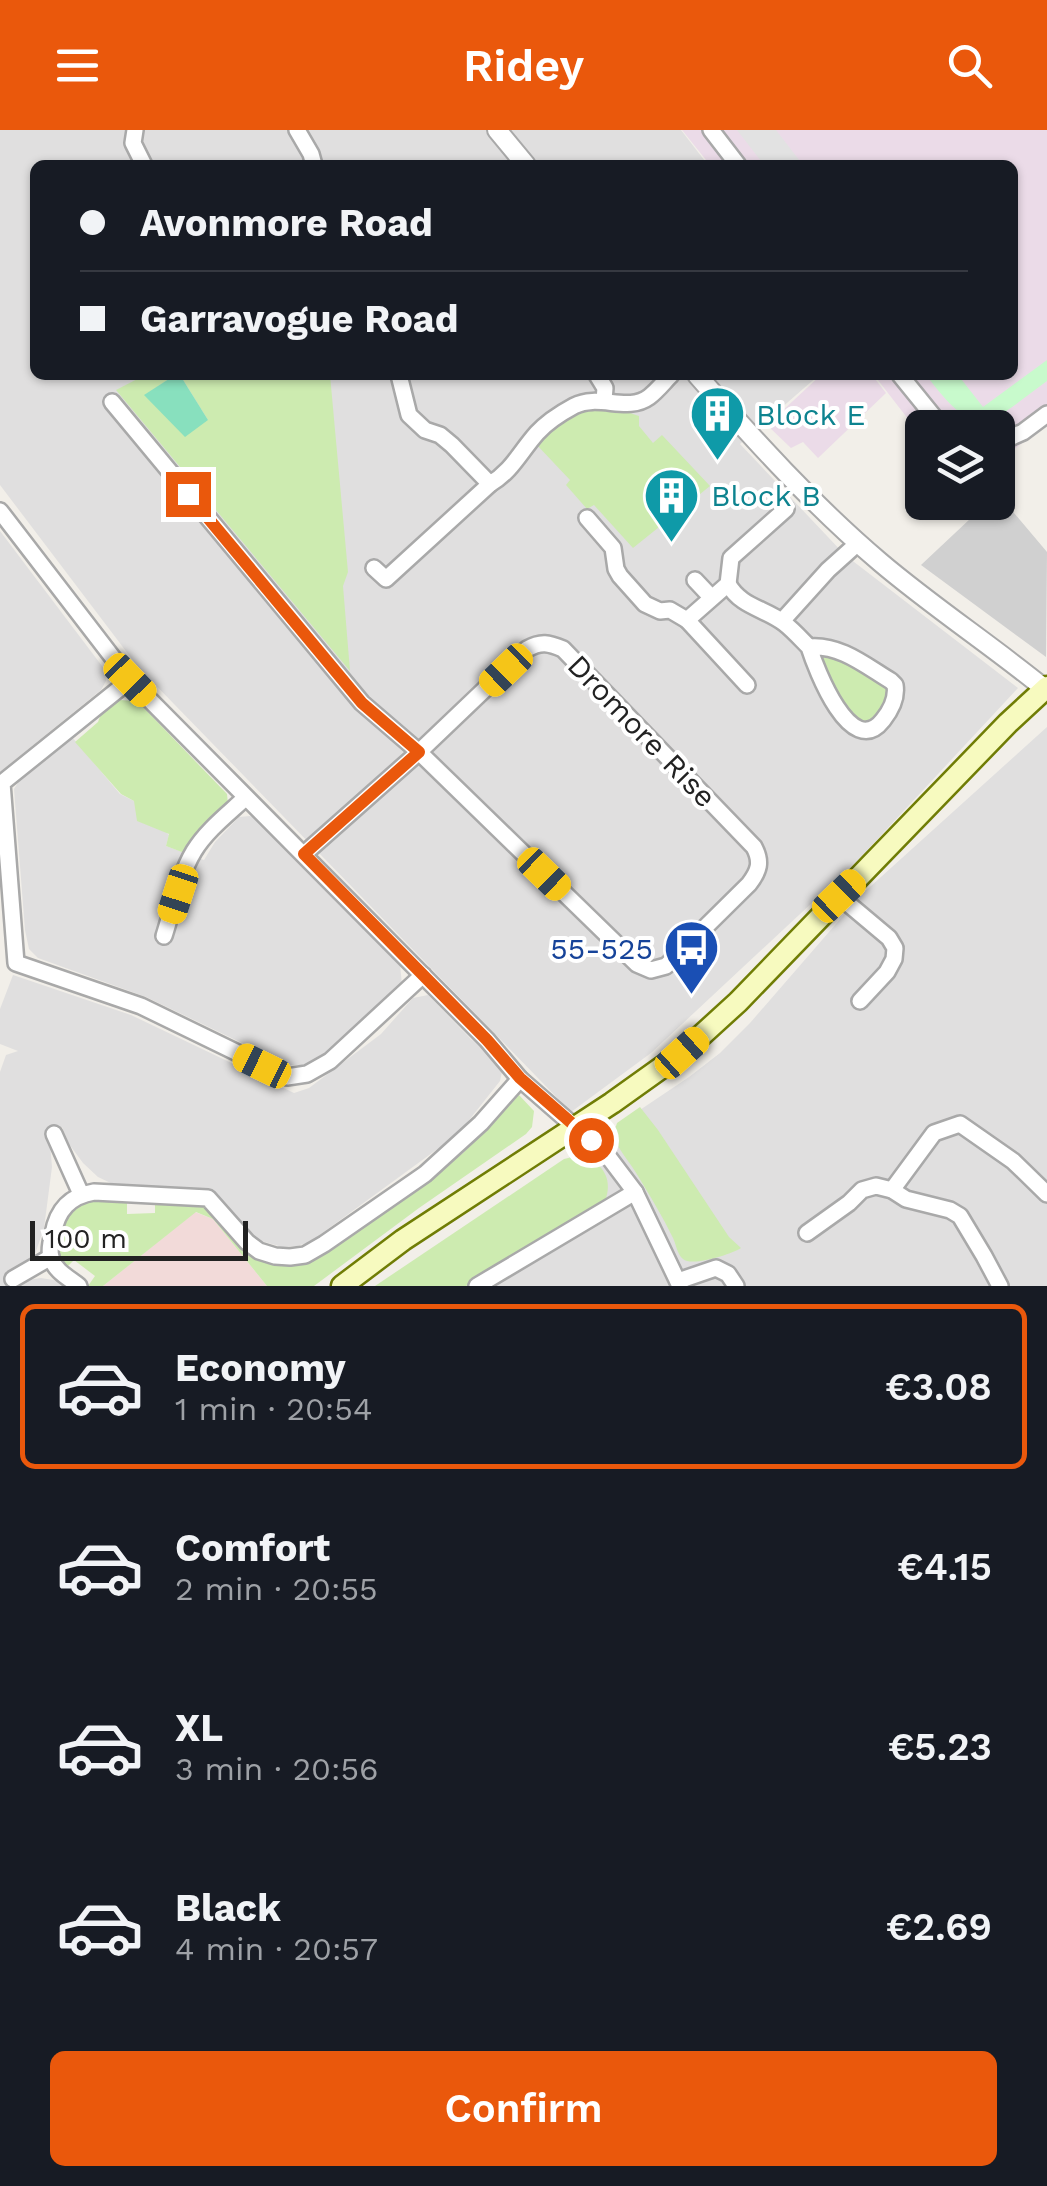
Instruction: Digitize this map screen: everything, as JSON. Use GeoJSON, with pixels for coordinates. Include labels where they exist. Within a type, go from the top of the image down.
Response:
{"type":"FeatureCollection","features":[{"type":"Feature","properties":{"kind":"main road"},"geometry":{"type":"LineString","coordinates":[[342,1286],[403,1240],[658,1070],[708,1030],[1008,722],[1046,688]]}},
{"type":"Feature","properties":{"kind":"street"},"geometry":{"type":"LineString","coordinates":[[135,130],[133,143],[142,160]]}},
{"type":"Feature","properties":{"kind":"street"},"geometry":{"type":"LineString","coordinates":[[297,130],[313,160]]}},
{"type":"Feature","properties":{"kind":"street"},"geometry":{"type":"LineString","coordinates":[[497,130],[522,160]]}},
{"type":"Feature","properties":{"kind":"street"},"geometry":{"type":"LineString","coordinates":[[712,130],[734,160]]}},
{"type":"Feature","properties":{"kind":"street"},"geometry":{"type":"LineString","coordinates":[[400,380],[410,415],[425,430],[452,445],[490,484]]}},
{"type":"Feature","properties":{"kind":"street"},"geometry":{"type":"LineString","coordinates":[[600,380],[604,400]]}},
{"type":"Feature","properties":{"kind":"street"},"geometry":{"type":"LineString","coordinates":[[374,568],[386,579],[508,472],[543,426],[581,402],[638,404],[666,380]]}},
{"type":"Feature","properties":{"kind":"street"},"geometry":{"type":"LineString","coordinates":[[701,380],[746,431],[858,543],[958,625],[1046,688]]}},
{"type":"Feature","properties":{"kind":"street"},"geometry":{"type":"LineString","coordinates":[[904,380],[928,410]]}},
{"type":"Feature","properties":{"kind":"street"},"geometry":{"type":"LineString","coordinates":[[112,402],[362,703],[419,752]]}},
{"type":"Feature","properties":{"kind":"street"},"geometry":{"type":"LineString","coordinates":[[1015,435],[1047,414]]}},
{"type":"Feature","properties":{"kind":"street"},"geometry":{"type":"LineString","coordinates":[[786,509],[731,558],[728,584],[743,602],[782,621],[809,647],[841,716],[855,728],[876,728],[895,699],[895,684],[830,646],[809,647]]}},
{"type":"Feature","properties":{"kind":"street"},"geometry":{"type":"LineString","coordinates":[[0,510],[130,680],[487,1040],[520,1078],[606,1155],[635,1192],[679,1283],[716,1268],[728,1274],[736,1286]]}},
{"type":"Feature","properties":{"kind":"street"},"geometry":{"type":"LineString","coordinates":[[587,518],[613,548],[620,576],[645,604],[660,611],[670,610],[687,620],[748,686]]}},
{"type":"Feature","properties":{"kind":"street"},"geometry":{"type":"LineString","coordinates":[[782,621],[858,543]]}},
{"type":"Feature","properties":{"kind":"street"},"geometry":{"type":"LineString","coordinates":[[696,580],[712,597]]}},
{"type":"Feature","properties":{"kind":"street"},"geometry":{"type":"LineString","coordinates":[[687,620],[728,584]]}},
{"type":"Feature","properties":{"kind":"street","name":"Dromore Rise"},"geometry":{"type":"LineString","coordinates":[[304,854],[538,643],[563,649],[754,847],[760,865],[749,884],[666,966],[651,970],[637,964],[419,752]]}},
{"type":"Feature","properties":{"kind":"street"},"geometry":{"type":"LineString","coordinates":[[16,963],[1,780],[130,680]]}},
{"type":"Feature","properties":{"kind":"street"},"geometry":{"type":"LineString","coordinates":[[164,936],[194,852],[245,798]]}},
{"type":"Feature","properties":{"kind":"street"},"geometry":{"type":"LineString","coordinates":[[839,896],[889,938],[894,948],[888,972],[860,1001]]}},
{"type":"Feature","properties":{"kind":"street"},"geometry":{"type":"LineString","coordinates":[[0,958],[141,1006],[287,1076],[307,1074],[330,1061],[423,975]]}},
{"type":"Feature","properties":{"kind":"street"},"geometry":{"type":"LineString","coordinates":[[79,1286],[58,1270],[51,1257],[56,1220],[62,1207],[82,1194],[208,1198],[259,1251],[290,1257],[305,1254],[425,1174],[481,1123],[520,1078]]}},
{"type":"Feature","properties":{"kind":"street"},"geometry":{"type":"LineString","coordinates":[[892,1190],[934,1133],[960,1124],[1013,1161],[1047,1194]]}},
{"type":"Feature","properties":{"kind":"street"},"geometry":{"type":"LineString","coordinates":[[54,1134],[82,1194]]}},
{"type":"Feature","properties":{"kind":"street"},"geometry":{"type":"LineString","coordinates":[[807,1233],[849,1204],[862,1190],[876,1186],[892,1190],[906,1199],[960,1216],[998,1286]]}},
{"type":"Feature","properties":{"kind":"street"},"geometry":{"type":"LineString","coordinates":[[477,1286],[635,1192]]}},
{"type":"Feature","properties":{"kind":"street"},"geometry":{"type":"LineString","coordinates":[[13,1278],[51,1257]]}},
{"type":"Feature","properties":{"kind":"shaded area"},"geometry":{"type":"Polygon","coordinates":[[[0,130],[681,130],[704,160],[30,160],[30,380],[813,380],[740,444],[845,555],[1018,688],[859,859],[651,1053],[571,1112],[138,667],[0,485],[0,130]]]}},
{"type":"Feature","properties":{"kind":"shaded area"},"geometry":{"type":"Polygon","coordinates":[[[682,130],[1047,130],[1047,424],[1015,449],[1015,410],[905,410],[905,415],[878,380],[1018,380],[1018,160],[706,160],[682,130]]]}},
{"type":"Feature","properties":{"kind":"shaded area"},"geometry":{"type":"Polygon","coordinates":[[[737,130],[776,130],[799,160],[760,160],[737,130]]]}},
{"type":"Feature","properties":{"kind":"shaded area"},"geometry":{"type":"Polygon","coordinates":[[[816,380],[876,380],[886,393],[818,458],[803,442],[791,448],[767,425],[816,380]]]}},
{"type":"Feature","properties":{"kind":"shaded area"},"geometry":{"type":"Polygon","coordinates":[[[1015,514],[1047,552],[1046,657],[921,565],[969,520],[1015,520],[1015,514]]]}},
{"type":"Feature","properties":{"kind":"shaded area"},"geometry":{"type":"Polygon","coordinates":[[[0,531],[105,670],[106,681],[101,690],[0,772],[0,531]]]}},
{"type":"Feature","properties":{"kind":"shaded area"},"geometry":{"type":"Polygon","coordinates":[[[1047,727],[1047,1286],[378,1286],[720,1053],[861,895],[1047,727]]]}},
{"type":"Feature","properties":{"kind":"shaded area"},"geometry":{"type":"Polygon","coordinates":[[[72,737],[120,794],[134,801],[169,835],[166,846],[204,860],[239,817],[263,821],[400,964],[402,985],[329,1052],[307,1065],[288,1065],[146,997],[38,958],[29,949],[25,930],[14,789],[21,778],[72,737]]]}},
{"type":"Feature","properties":{"kind":"shaded area"},"geometry":{"type":"Polygon","coordinates":[[[13,975],[131,1015],[294,1093],[309,1088],[381,1034],[413,998],[428,995],[499,1063],[502,1072],[500,1081],[458,1134],[310,1242],[297,1246],[282,1247],[258,1240],[212,1191],[203,1188],[117,1186],[98,1177],[83,1163],[62,1127],[49,1131],[52,1167],[44,1228],[35,1254],[5,1276],[13,1286],[0,1286],[0,1072],[6,1055],[18,1051],[0,1044],[0,1009],[13,975]]]}},
{"type":"Feature","properties":{"kind":"shaded area"},"geometry":{"type":"Polygon","coordinates":[[[195,1212],[213,1219],[267,1286],[103,1286],[195,1212]]]}},
{"type":"Feature","properties":{"kind":"shaded area"},"geometry":{"type":"Polygon","coordinates":[[[41,1278],[65,1286],[13,1286],[41,1278]]]}},
{"type":"Feature","properties":{"kind":"green space"},"geometry":{"type":"Polygon","coordinates":[[[1047,360],[1047,381],[1007,410],[957,410],[930,380],[962,380],[983,407],[1047,360]]]}},
{"type":"Feature","properties":{"kind":"green space"},"geometry":{"type":"Polygon","coordinates":[[[135,380],[168,380],[145,395],[208,420],[183,380],[330,380],[348,572],[343,586],[350,671],[116,390],[135,380]]]}},
{"type":"Feature","properties":{"kind":"green space"},"geometry":{"type":"Polygon","coordinates":[[[167,380],[183,380],[208,420],[185,437],[144,395],[167,380]]]}},
{"type":"Feature","properties":{"kind":"green space"},"geometry":{"type":"Polygon","coordinates":[[[586,407],[612,407],[639,416],[639,426],[653,443],[662,435],[710,486],[633,548],[594,505],[587,509],[566,485],[570,480],[536,444],[549,430],[586,407]]]}},
{"type":"Feature","properties":{"kind":"green space"},"geometry":{"type":"Polygon","coordinates":[[[832,653],[891,689],[874,719],[862,725],[845,711],[820,662],[824,655],[832,653]]]}},
{"type":"Feature","properties":{"kind":"green space"},"geometry":{"type":"Polygon","coordinates":[[[120,700],[142,706],[227,794],[228,804],[187,854],[166,846],[169,834],[137,821],[134,801],[121,794],[75,742],[98,722],[102,711],[120,700]]]}},
{"type":"Feature","properties":{"kind":"green space"},"geometry":{"type":"Polygon","coordinates":[[[519,1095],[534,1111],[532,1127],[526,1134],[314,1286],[267,1286],[213,1219],[196,1212],[103,1286],[88,1286],[95,1276],[74,1260],[67,1267],[58,1254],[58,1238],[70,1207],[89,1200],[127,1201],[127,1214],[155,1213],[155,1201],[179,1200],[206,1206],[239,1244],[262,1259],[286,1264],[313,1258],[327,1252],[463,1153],[519,1095]]]}},
{"type":"Feature","properties":{"kind":"green space"},"geometry":{"type":"Polygon","coordinates":[[[640,1107],[729,1237],[741,1248],[703,1261],[681,1257],[661,1214],[613,1136],[617,1123],[640,1107]]]}},
{"type":"Feature","properties":{"kind":"green space"},"geometry":{"type":"Polygon","coordinates":[[[577,1156],[593,1161],[603,1171],[608,1185],[605,1201],[466,1286],[375,1286],[564,1159],[577,1156]]]}},
{"type":"Feature","properties":{"kind":"place","name":"Block E"},"geometry":{"type":"Point","coordinates":[717,463]}},
{"type":"Feature","properties":{"kind":"place","name":"Block B"},"geometry":{"type":"Point","coordinates":[672,544]}},
{"type":"Feature","properties":{"kind":"place","name":"55-525"},"geometry":{"type":"Point","coordinates":[692,997]}},
{"type":"Feature","properties":{"kind":"route"},"geometry":{"type":"LineString","coordinates":[[188,494],[362,703],[419,752],[304,854],[520,1078],[591,1140]]}}]}
